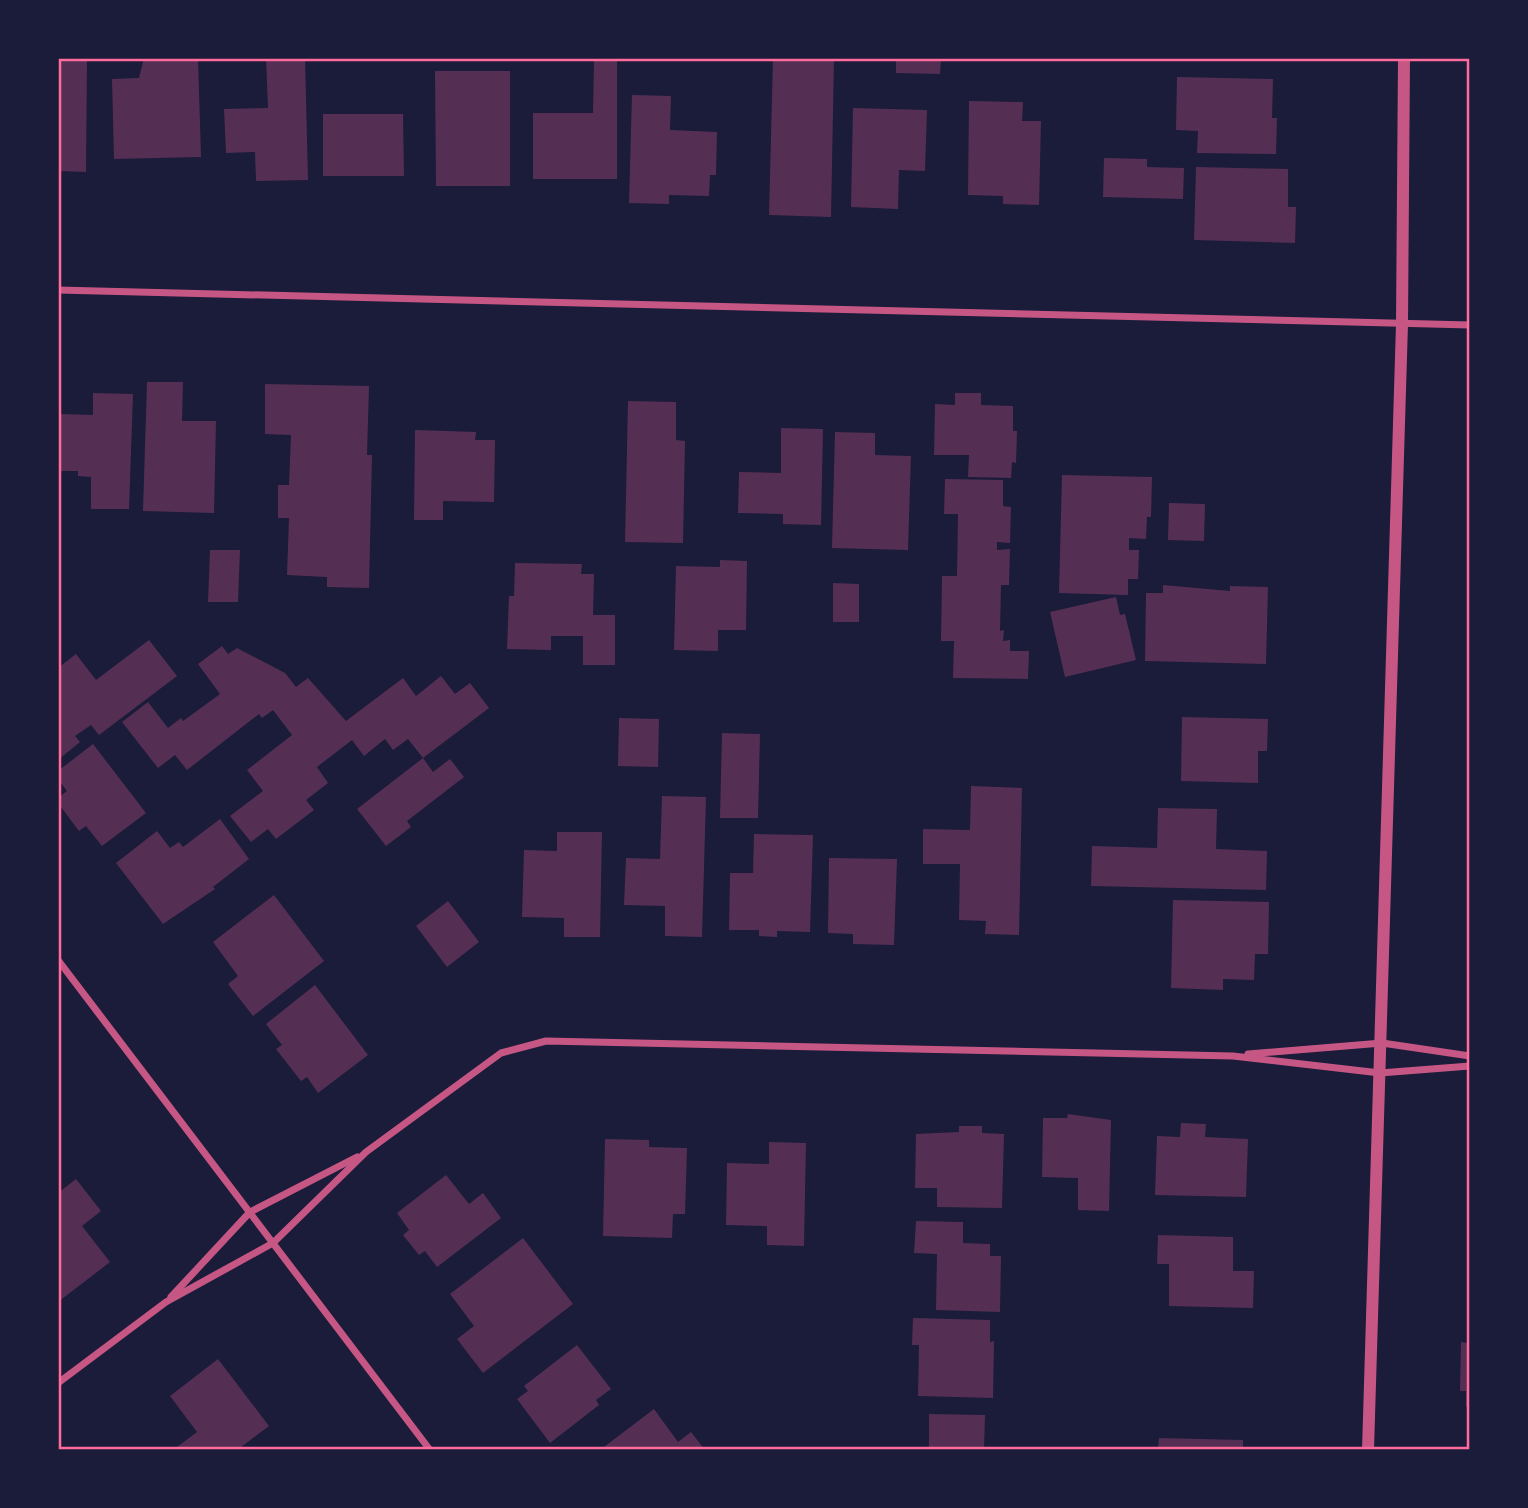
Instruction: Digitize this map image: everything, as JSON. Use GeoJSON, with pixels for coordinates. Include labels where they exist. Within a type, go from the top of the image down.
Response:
{"type":"FeatureCollection","features":[{"type":"Feature","properties":{"kind":"street"},"geometry":{"type":"LineString","coordinates":[[1368,1450],[1402,324],[1404,58]]}},
{"type":"Feature","properties":{"kind":"street"},"geometry":{"type":"LineString","coordinates":[[58,290],[1470,325]]}},
{"type":"Feature","properties":{"kind":"street"},"geometry":{"type":"LineString","coordinates":[[58,960],[430,1450]]}},
{"type":"Feature","properties":{"kind":"street"},"geometry":{"type":"LineString","coordinates":[[58,1383],[166,1302],[273,1243],[366,1152],[500,1053],[545,1041],[1233,1056],[1380,1073],[1470,1066]]}},
{"type":"Feature","properties":{"kind":"street"},"geometry":{"type":"LineString","coordinates":[[1233,1056],[1382,1042],[1470,1056]]}},
{"type":"Feature","properties":{"kind":"street"},"geometry":{"type":"LineString","coordinates":[[166,1302],[250,1212],[366,1152]]}},
{"type":"Feature","properties":{"kind":"building"},"geometry":{"type":"Polygon","coordinates":[[[58,58],[87,58],[86,172],[58,171],[58,58]]]}},
{"type":"Feature","properties":{"kind":"building"},"geometry":{"type":"Polygon","coordinates":[[[144,58],[198,58],[201,157],[114,159],[112,79],[139,78],[144,58]]]}},
{"type":"Feature","properties":{"kind":"building"},"geometry":{"type":"Polygon","coordinates":[[[266,58],[305,58],[308,180],[256,181],[255,152],[226,153],[224,109],[268,108],[266,58]]]}},
{"type":"Feature","properties":{"kind":"building"},"geometry":{"type":"Polygon","coordinates":[[[594,58],[617,58],[617,179],[533,179],[533,113],[593,113],[594,58]]]}},
{"type":"Feature","properties":{"kind":"building"},"geometry":{"type":"Polygon","coordinates":[[[773,58],[834,58],[831,217],[769,215],[773,58]]]}},
{"type":"Feature","properties":{"kind":"building"},"geometry":{"type":"Polygon","coordinates":[[[896,58],[941,58],[940,74],[896,73],[896,58]]]}},
{"type":"Feature","properties":{"kind":"building"},"geometry":{"type":"Polygon","coordinates":[[[435,71],[510,71],[510,186],[436,186],[435,71]]]}},
{"type":"Feature","properties":{"kind":"building"},"geometry":{"type":"Polygon","coordinates":[[[1177,77],[1273,79],[1272,118],[1277,118],[1276,154],[1197,153],[1198,131],[1176,130],[1177,77]]]}},
{"type":"Feature","properties":{"kind":"building"},"geometry":{"type":"Polygon","coordinates":[[[632,95],[671,96],[670,130],[717,132],[716,175],[710,175],[709,196],[669,195],[669,204],[629,203],[632,95]]]}},
{"type":"Feature","properties":{"kind":"building"},"geometry":{"type":"Polygon","coordinates":[[[969,101],[1023,102],[1022,121],[1041,121],[1039,205],[1003,204],[1003,196],[968,195],[969,101]]]}},
{"type":"Feature","properties":{"kind":"building"},"geometry":{"type":"Polygon","coordinates":[[[853,108],[927,110],[925,171],[899,170],[898,209],[851,207],[853,108]]]}},
{"type":"Feature","properties":{"kind":"building"},"geometry":{"type":"Polygon","coordinates":[[[323,114],[403,114],[404,176],[323,176],[323,114]]]}},
{"type":"Feature","properties":{"kind":"building"},"geometry":{"type":"Polygon","coordinates":[[[1104,158],[1147,159],[1147,167],[1184,168],[1183,199],[1103,197],[1104,158]]]}},
{"type":"Feature","properties":{"kind":"building"},"geometry":{"type":"Polygon","coordinates":[[[1196,167],[1288,169],[1288,207],[1296,207],[1295,243],[1194,240],[1196,167]]]}},
{"type":"Feature","properties":{"kind":"building"},"geometry":{"type":"Polygon","coordinates":[[[147,382],[183,382],[182,421],[216,421],[214,513],[143,511],[147,382]]]}},
{"type":"Feature","properties":{"kind":"building"},"geometry":{"type":"Polygon","coordinates":[[[265,384],[369,386],[367,455],[372,455],[369,588],[327,587],[327,577],[287,575],[289,518],[278,518],[278,485],[289,485],[291,435],[265,434],[265,384]]]}},
{"type":"Feature","properties":{"kind":"building"},"geometry":{"type":"Polygon","coordinates":[[[93,393],[133,394],[129,509],[91,509],[91,477],[78,476],[78,471],[58,471],[58,414],[93,415],[93,393]]]}},
{"type":"Feature","properties":{"kind":"building"},"geometry":{"type":"Polygon","coordinates":[[[955,393],[981,393],[981,405],[1013,406],[1013,431],[1017,431],[1016,463],[1012,462],[1011,478],[968,477],[969,455],[934,455],[935,404],[955,405],[955,393]]]}},
{"type":"Feature","properties":{"kind":"building"},"geometry":{"type":"Polygon","coordinates":[[[628,401],[676,402],[676,440],[685,441],[683,543],[625,542],[628,401]]]}},
{"type":"Feature","properties":{"kind":"building"},"geometry":{"type":"Polygon","coordinates":[[[781,428],[823,429],[821,525],[783,524],[783,514],[738,513],[739,472],[781,473],[781,428]]]}},
{"type":"Feature","properties":{"kind":"building"},"geometry":{"type":"Polygon","coordinates":[[[415,430],[476,432],[475,440],[495,440],[494,502],[443,501],[443,520],[414,520],[415,430]]]}},
{"type":"Feature","properties":{"kind":"building"},"geometry":{"type":"Polygon","coordinates":[[[835,432],[875,433],[875,455],[911,456],[908,550],[832,548],[835,432]]]}},
{"type":"Feature","properties":{"kind":"building"},"geometry":{"type":"Polygon","coordinates":[[[1062,475],[1152,477],[1151,517],[1147,517],[1146,539],[1129,538],[1129,550],[1139,550],[1138,579],[1128,579],[1128,595],[1059,593],[1062,475]]]}},
{"type":"Feature","properties":{"kind":"building"},"geometry":{"type":"Polygon","coordinates":[[[945,479],[1003,480],[1003,506],[1011,507],[1010,543],[997,542],[997,550],[1010,549],[1009,585],[1001,585],[1000,631],[1004,630],[1003,641],[1010,640],[1010,651],[1029,651],[1028,679],[953,678],[954,641],[941,641],[942,576],[957,576],[958,514],[944,514],[945,479]]]}},
{"type":"Feature","properties":{"kind":"building"},"geometry":{"type":"Polygon","coordinates":[[[1169,503],[1205,504],[1204,541],[1168,540],[1169,503]]]}},
{"type":"Feature","properties":{"kind":"building"},"geometry":{"type":"Polygon","coordinates":[[[210,550],[240,550],[238,602],[208,602],[210,550]]]}},
{"type":"Feature","properties":{"kind":"building"},"geometry":{"type":"Polygon","coordinates":[[[720,560],[747,561],[746,630],[718,630],[718,651],[674,650],[676,566],[720,567],[720,560]]]}},
{"type":"Feature","properties":{"kind":"building"},"geometry":{"type":"Polygon","coordinates":[[[515,563],[582,564],[581,574],[594,574],[593,615],[615,615],[615,665],[583,665],[583,636],[551,636],[551,650],[507,649],[509,596],[514,596],[515,563]]]}},
{"type":"Feature","properties":{"kind":"building"},"geometry":{"type":"Polygon","coordinates":[[[833,583],[859,584],[859,622],[833,622],[833,583]]]}},
{"type":"Feature","properties":{"kind":"building"},"geometry":{"type":"Polygon","coordinates":[[[1163,585],[1230,591],[1230,586],[1268,587],[1266,664],[1145,661],[1146,593],[1163,593],[1163,585]]]}},
{"type":"Feature","properties":{"kind":"building"},"geometry":{"type":"Polygon","coordinates":[[[1116,597],[1120,615],[1125,614],[1136,660],[1065,677],[1050,612],[1116,597]]]}},
{"type":"Feature","properties":{"kind":"building"},"geometry":{"type":"Polygon","coordinates":[[[149,640],[177,676],[99,735],[91,725],[75,736],[80,742],[58,760],[58,668],[76,654],[96,680],[149,640]]]}},
{"type":"Feature","properties":{"kind":"building"},"geometry":{"type":"Polygon","coordinates":[[[222,646],[228,654],[237,648],[285,673],[296,687],[308,678],[346,721],[403,678],[416,696],[441,676],[455,694],[470,683],[489,708],[423,758],[408,739],[393,750],[385,739],[364,756],[352,740],[317,767],[328,783],[306,800],[314,810],[276,839],[268,829],[251,842],[230,816],[263,791],[247,770],[292,735],[273,710],[262,718],[259,714],[187,770],[175,755],[158,768],[122,722],[148,702],[168,728],[181,718],[183,721],[220,694],[198,664],[222,646]]]}},
{"type":"Feature","properties":{"kind":"building"},"geometry":{"type":"Polygon","coordinates":[[[1182,717],[1268,719],[1267,751],[1258,751],[1258,783],[1181,781],[1182,717]]]}},
{"type":"Feature","properties":{"kind":"building"},"geometry":{"type":"Polygon","coordinates":[[[619,718],[659,719],[658,767],[618,766],[619,718]]]}},
{"type":"Feature","properties":{"kind":"building"},"geometry":{"type":"Polygon","coordinates":[[[722,733],[760,734],[758,818],[720,818],[722,733]]]}},
{"type":"Feature","properties":{"kind":"building"},"geometry":{"type":"Polygon","coordinates":[[[93,744],[146,813],[102,846],[86,826],[79,831],[58,803],[58,798],[67,791],[58,779],[58,771],[93,744]]]}},
{"type":"Feature","properties":{"kind":"building"},"geometry":{"type":"Polygon","coordinates":[[[423,758],[433,772],[450,759],[464,777],[407,821],[411,827],[386,846],[357,809],[423,758]]]}},
{"type":"Feature","properties":{"kind":"building"},"geometry":{"type":"Polygon","coordinates":[[[971,786],[1022,788],[1019,935],[985,934],[986,921],[959,920],[960,864],[923,864],[923,829],[970,830],[971,786]]]}},
{"type":"Feature","properties":{"kind":"building"},"geometry":{"type":"Polygon","coordinates":[[[662,796],[706,797],[702,937],[665,936],[665,906],[624,905],[626,858],[660,859],[662,796]]]}},
{"type":"Feature","properties":{"kind":"building"},"geometry":{"type":"Polygon","coordinates":[[[1158,808],[1217,809],[1216,849],[1267,851],[1266,890],[1091,886],[1092,846],[1157,848],[1158,808]]]}},
{"type":"Feature","properties":{"kind":"building"},"geometry":{"type":"Polygon","coordinates":[[[220,819],[249,859],[213,887],[215,889],[163,924],[116,863],[157,831],[170,848],[179,842],[183,847],[220,819]]]}},
{"type":"Feature","properties":{"kind":"building"},"geometry":{"type":"Polygon","coordinates":[[[557,832],[602,832],[600,937],[564,937],[564,918],[522,917],[524,850],[557,851],[557,832]]]}},
{"type":"Feature","properties":{"kind":"building"},"geometry":{"type":"Polygon","coordinates":[[[754,834],[813,835],[810,932],[777,931],[777,937],[759,936],[759,930],[729,930],[730,873],[753,873],[754,834]]]}},
{"type":"Feature","properties":{"kind":"building"},"geometry":{"type":"Polygon","coordinates":[[[829,858],[897,859],[894,945],[853,944],[853,934],[828,933],[829,858]]]}},
{"type":"Feature","properties":{"kind":"building"},"geometry":{"type":"Polygon","coordinates":[[[274,895],[324,961],[253,1016],[228,984],[238,976],[213,942],[274,895]]]}},
{"type":"Feature","properties":{"kind":"building"},"geometry":{"type":"Polygon","coordinates":[[[1173,900],[1269,902],[1268,954],[1255,954],[1254,980],[1223,979],[1223,990],[1171,988],[1173,900]]]}},
{"type":"Feature","properties":{"kind":"building"},"geometry":{"type":"Polygon","coordinates":[[[448,901],[479,942],[447,967],[416,926],[448,901]]]}},
{"type":"Feature","properties":{"kind":"building"},"geometry":{"type":"Polygon","coordinates":[[[315,985],[368,1055],[318,1093],[307,1077],[301,1081],[276,1049],[282,1045],[266,1024],[315,985]]]}},
{"type":"Feature","properties":{"kind":"building"},"geometry":{"type":"Polygon","coordinates":[[[1068,1114],[1111,1120],[1109,1211],[1078,1210],[1078,1178],[1042,1177],[1043,1118],[1067,1118],[1068,1114]]]}},
{"type":"Feature","properties":{"kind":"building"},"geometry":{"type":"Polygon","coordinates":[[[1181,1123],[1206,1124],[1205,1137],[1248,1139],[1246,1197],[1155,1195],[1157,1136],[1180,1137],[1181,1123]]]}},
{"type":"Feature","properties":{"kind":"building"},"geometry":{"type":"Polygon","coordinates":[[[959,1126],[982,1126],[982,1133],[1004,1134],[1002,1208],[937,1207],[937,1188],[915,1188],[916,1134],[959,1132],[959,1126]]]}},
{"type":"Feature","properties":{"kind":"building"},"geometry":{"type":"Polygon","coordinates":[[[605,1139],[649,1140],[649,1147],[687,1148],[685,1214],[673,1214],[672,1238],[603,1236],[605,1139]]]}},
{"type":"Feature","properties":{"kind":"building"},"geometry":{"type":"Polygon","coordinates":[[[769,1142],[806,1143],[804,1246],[767,1245],[767,1226],[726,1225],[727,1163],[769,1164],[769,1142]]]}},
{"type":"Feature","properties":{"kind":"building"},"geometry":{"type":"Polygon","coordinates":[[[446,1175],[469,1204],[483,1193],[501,1218],[437,1267],[425,1251],[419,1255],[403,1235],[409,1230],[397,1213],[446,1175]]]}},
{"type":"Feature","properties":{"kind":"building"},"geometry":{"type":"Polygon","coordinates":[[[76,1179],[101,1211],[82,1226],[110,1262],[58,1302],[58,1193],[76,1179]]]}},
{"type":"Feature","properties":{"kind":"building"},"geometry":{"type":"Polygon","coordinates":[[[916,1221],[963,1222],[963,1243],[990,1244],[990,1256],[1001,1256],[1000,1312],[936,1310],[937,1254],[914,1253],[916,1221]]]}},
{"type":"Feature","properties":{"kind":"building"},"geometry":{"type":"Polygon","coordinates":[[[1158,1235],[1233,1237],[1233,1271],[1254,1271],[1253,1308],[1169,1306],[1169,1264],[1157,1264],[1158,1235]]]}},
{"type":"Feature","properties":{"kind":"building"},"geometry":{"type":"Polygon","coordinates":[[[523,1238],[573,1304],[483,1373],[457,1339],[474,1326],[450,1294],[523,1238]]]}},
{"type":"Feature","properties":{"kind":"building"},"geometry":{"type":"Polygon","coordinates":[[[913,1318],[990,1320],[990,1342],[994,1341],[993,1398],[918,1396],[919,1345],[912,1345],[913,1318]]]}},
{"type":"Feature","properties":{"kind":"building"},"geometry":{"type":"Polygon","coordinates":[[[1467,1323],[1470,1323],[1470,1407],[1466,1407],[1466,1391],[1460,1391],[1461,1342],[1467,1343],[1467,1323]]]}},
{"type":"Feature","properties":{"kind":"building"},"geometry":{"type":"Polygon","coordinates":[[[577,1345],[611,1389],[596,1400],[599,1405],[550,1443],[517,1399],[528,1391],[524,1386],[577,1345]]]}},
{"type":"Feature","properties":{"kind":"building"},"geometry":{"type":"Polygon","coordinates":[[[218,1359],[269,1426],[237,1450],[173,1450],[197,1432],[170,1396],[218,1359]]]}},
{"type":"Feature","properties":{"kind":"building"},"geometry":{"type":"Polygon","coordinates":[[[654,1409],[678,1442],[691,1432],[705,1450],[600,1450],[654,1409]]]}},
{"type":"Feature","properties":{"kind":"building"},"geometry":{"type":"Polygon","coordinates":[[[929,1414],[985,1415],[984,1450],[929,1450],[929,1414]]]}},
{"type":"Feature","properties":{"kind":"building"},"geometry":{"type":"Polygon","coordinates":[[[1159,1438],[1243,1440],[1243,1450],[1158,1450],[1159,1438]]]}}]}
